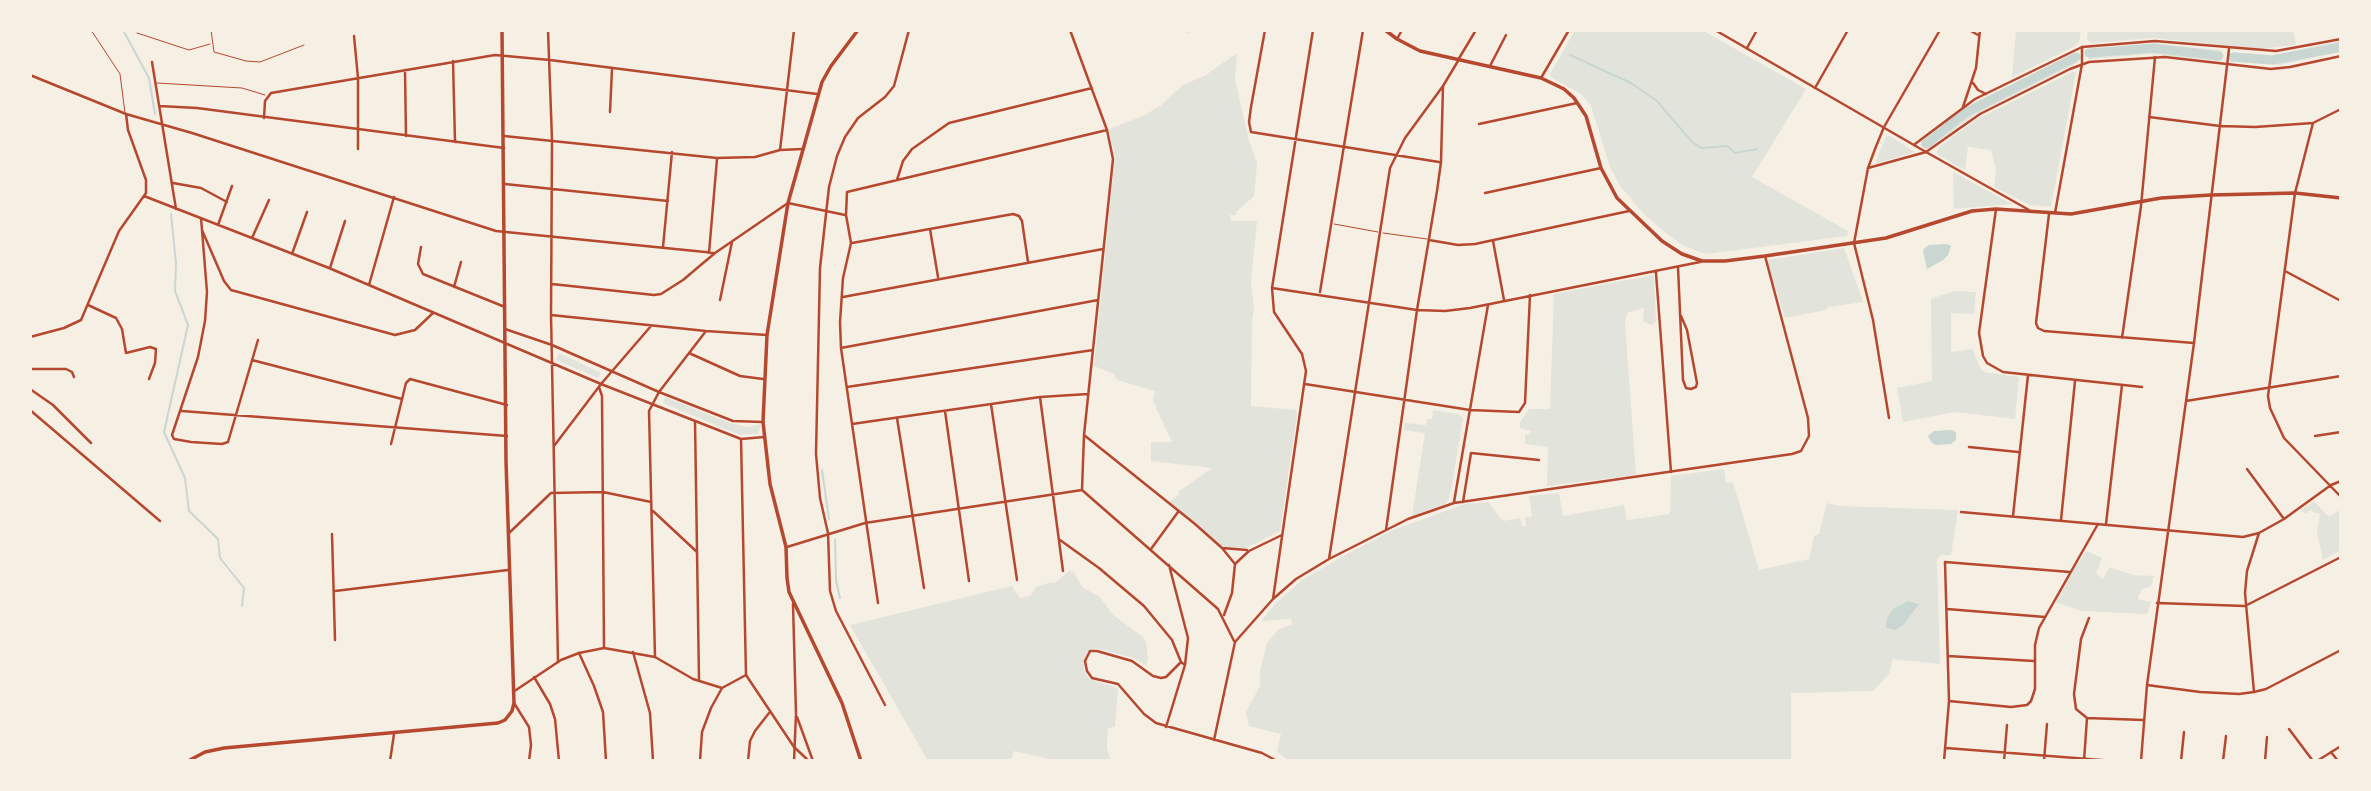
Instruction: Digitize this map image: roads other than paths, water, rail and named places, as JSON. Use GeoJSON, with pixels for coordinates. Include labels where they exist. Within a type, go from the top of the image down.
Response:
{"type":"FeatureCollection","features":[{"type":"Feature","properties":{"kind":"main road"},"geometry":{"type":"LineString","coordinates":[[188,761],[205,752],[224,748],[498,723],[509,716],[514,703],[508,570],[502,30]]}},
{"type":"Feature","properties":{"kind":"main road"},"geometry":{"type":"LineString","coordinates":[[858,30],[826,73],[817,94],[788,203],[767,335],[763,422],[770,484],[786,547],[786,578],[793,604],[842,703],[862,761]]}},
{"type":"Feature","properties":{"kind":"main road"},"geometry":{"type":"LineString","coordinates":[[1385,30],[1420,51],[1541,78],[1563,89],[1586,116],[1609,187],[1629,211],[1662,241],[1682,254],[1702,261],[1725,261],[1854,243],[1897,235],[1961,214],[1996,209],[2021,208],[2049,214],[2083,213],[2141,202],[2211,195],[2295,193],[2341,198]]}},
{"type":"Feature","properties":{"kind":"street"},"geometry":{"type":"LineString","coordinates":[[548,30],[552,140],[551,314],[558,662]]}},
{"type":"Feature","properties":{"kind":"street"},"geometry":{"type":"LineString","coordinates":[[780,150],[794,30]]}},
{"type":"Feature","properties":{"kind":"street"},"geometry":{"type":"LineString","coordinates":[[884,705],[832,600],[829,581],[828,533],[818,480],[816,433],[820,268],[829,187],[836,156],[858,118],[886,97],[894,86],[909,30]]}},
{"type":"Feature","properties":{"kind":"street"},"geometry":{"type":"LineString","coordinates":[[1070,30],[1107,130],[1113,159],[1084,435],[1082,490]]}},
{"type":"Feature","properties":{"kind":"street"},"geometry":{"type":"LineString","coordinates":[[1265,30],[1249,122],[1251,132],[1441,162]]}},
{"type":"Feature","properties":{"kind":"street"},"geometry":{"type":"LineString","coordinates":[[1273,599],[1306,371],[1301,354],[1274,312],[1272,288],[1313,30]]}},
{"type":"Feature","properties":{"kind":"street"},"geometry":{"type":"LineString","coordinates":[[1320,294],[1363,30]]}},
{"type":"Feature","properties":{"kind":"street"},"geometry":{"type":"LineString","coordinates":[[1397,39],[1402,30]]}},
{"type":"Feature","properties":{"kind":"street"},"geometry":{"type":"LineString","coordinates":[[1329,559],[1390,168],[1395,155],[1443,86],[1476,30]]}},
{"type":"Feature","properties":{"kind":"street"},"geometry":{"type":"LineString","coordinates":[[1541,78],[1569,30]]}},
{"type":"Feature","properties":{"kind":"street"},"geometry":{"type":"LineString","coordinates":[[1715,30],[2021,208]]}},
{"type":"Feature","properties":{"kind":"street"},"geometry":{"type":"LineString","coordinates":[[1747,48],[1757,30]]}},
{"type":"Feature","properties":{"kind":"street"},"geometry":{"type":"LineString","coordinates":[[1815,88],[1848,30]]}},
{"type":"Feature","properties":{"kind":"street"},"geometry":{"type":"LineString","coordinates":[[1889,418],[1873,320],[1854,243],[1868,168],[1884,127],[1940,30]]}},
{"type":"Feature","properties":{"kind":"street"},"geometry":{"type":"LineString","coordinates":[[1969,30],[1979,36]]}},
{"type":"Feature","properties":{"kind":"street"},"geometry":{"type":"LineString","coordinates":[[1963,107],[1973,82],[1980,30]]}},
{"type":"Feature","properties":{"kind":"street"},"geometry":{"type":"LineString","coordinates":[[1489,67],[1506,35]]}},
{"type":"Feature","properties":{"kind":"street"},"geometry":{"type":"LineString","coordinates":[[354,36],[358,78],[358,149]]}},
{"type":"Feature","properties":{"kind":"street"},"geometry":{"type":"LineString","coordinates":[[1914,145],[1963,107],[2082,47],[2155,41],[2276,51],[2341,39]]}},
{"type":"Feature","properties":{"kind":"street"},"geometry":{"type":"LineString","coordinates":[[2055,214],[2082,64],[2082,47]]}},
{"type":"Feature","properties":{"kind":"street"},"geometry":{"type":"LineString","coordinates":[[2141,761],[2143,720],[2157,603],[2194,343],[2229,48]]}},
{"type":"Feature","properties":{"kind":"street"},"geometry":{"type":"LineString","coordinates":[[264,118],[265,101],[271,93],[502,55],[817,94]]}},
{"type":"Feature","properties":{"kind":"street"},"geometry":{"type":"LineString","coordinates":[[1868,168],[1926,152],[1980,114],[2082,64],[2155,57],[2281,68],[2341,56]]}},
{"type":"Feature","properties":{"kind":"street"},"geometry":{"type":"LineString","coordinates":[[2122,338],[2141,202],[2155,57]]}},
{"type":"Feature","properties":{"kind":"street"},"geometry":{"type":"LineString","coordinates":[[453,61],[455,142]]}},
{"type":"Feature","properties":{"kind":"street"},"geometry":{"type":"LineString","coordinates":[[152,62],[176,209]]}},
{"type":"Feature","properties":{"kind":"street"},"geometry":{"type":"LineString","coordinates":[[610,112],[612,69]]}},
{"type":"Feature","properties":{"kind":"street"},"geometry":{"type":"LineString","coordinates":[[405,71],[405,136]]}},
{"type":"Feature","properties":{"kind":"street"},"geometry":{"type":"LineString","coordinates":[[30,75],[125,114],[505,233],[715,253]]}},
{"type":"Feature","properties":{"kind":"street"},"geometry":{"type":"LineString","coordinates":[[1973,82],[1978,90],[1986,94]]}},
{"type":"Feature","properties":{"kind":"street"},"geometry":{"type":"LineString","coordinates":[[1386,531],[1403,400],[1441,162],[1443,86]]}},
{"type":"Feature","properties":{"kind":"street"},"geometry":{"type":"LineString","coordinates":[[897,180],[903,161],[912,149],[949,123],[1091,89]]}},
{"type":"Feature","properties":{"kind":"street"},"geometry":{"type":"LineString","coordinates":[[1479,124],[1577,103]]}},
{"type":"Feature","properties":{"kind":"street"},"geometry":{"type":"LineString","coordinates":[[159,106],[197,108],[504,148]]}},
{"type":"Feature","properties":{"kind":"street"},"geometry":{"type":"LineString","coordinates":[[2148,117],[2220,127],[2313,123],[2341,109]]}},
{"type":"Feature","properties":{"kind":"street"},"geometry":{"type":"LineString","coordinates":[[30,337],[77,324],[88,305],[119,231],[147,190],[125,114]]}},
{"type":"Feature","properties":{"kind":"street"},"geometry":{"type":"LineString","coordinates":[[2313,123],[2295,193],[2270,387],[2270,408],[2284,438],[2341,497]]}},
{"type":"Feature","properties":{"kind":"street"},"geometry":{"type":"LineString","coordinates":[[878,603],[841,348],[844,266],[851,243],[846,215],[847,192],[1107,130]]}},
{"type":"Feature","properties":{"kind":"street"},"geometry":{"type":"LineString","coordinates":[[504,136],[717,158],[755,157],[780,150],[804,149]]}},
{"type":"Feature","properties":{"kind":"street"},"geometry":{"type":"LineString","coordinates":[[663,247],[672,152]]}},
{"type":"Feature","properties":{"kind":"street"},"geometry":{"type":"LineString","coordinates":[[709,253],[717,158]]}},
{"type":"Feature","properties":{"kind":"street"},"geometry":{"type":"LineString","coordinates":[[1485,193],[1601,168]]}},
{"type":"Feature","properties":{"kind":"street"},"geometry":{"type":"LineString","coordinates":[[173,183],[201,188],[227,202]]}},
{"type":"Feature","properties":{"kind":"street"},"geometry":{"type":"LineString","coordinates":[[505,184],[668,201]]}},
{"type":"Feature","properties":{"kind":"street"},"geometry":{"type":"LineString","coordinates":[[218,225],[232,186]]}},
{"type":"Feature","properties":{"kind":"street"},"geometry":{"type":"LineString","coordinates":[[144,197],[329,268],[600,385],[741,439],[764,437]]}},
{"type":"Feature","properties":{"kind":"street"},"geometry":{"type":"LineString","coordinates":[[369,285],[394,197]]}},
{"type":"Feature","properties":{"kind":"street"},"geometry":{"type":"LineString","coordinates":[[252,238],[269,200]]}},
{"type":"Feature","properties":{"kind":"street"},"geometry":{"type":"LineString","coordinates":[[552,284],[661,294],[788,203],[846,215]]}},
{"type":"Feature","properties":{"kind":"street"},"geometry":{"type":"LineString","coordinates":[[1996,209],[1979,333],[1980,346],[1987,363],[1996,369],[2028,375],[2142,387]]}},
{"type":"Feature","properties":{"kind":"street"},"geometry":{"type":"LineString","coordinates":[[1429,240],[1466,245],[1629,211]]}},
{"type":"Feature","properties":{"kind":"street"},"geometry":{"type":"LineString","coordinates":[[292,254],[307,212]]}},
{"type":"Feature","properties":{"kind":"street"},"geometry":{"type":"LineString","coordinates":[[851,243],[1009,214],[1021,218],[1028,262]]}},
{"type":"Feature","properties":{"kind":"street"},"geometry":{"type":"LineString","coordinates":[[2049,214],[2036,326],[2044,331],[2194,343]]}},
{"type":"Feature","properties":{"kind":"street"},"geometry":{"type":"LineString","coordinates":[[201,218],[207,292],[205,321],[198,357],[172,435],[176,440],[222,444],[230,439],[258,340]]}},
{"type":"Feature","properties":{"kind":"street"},"geometry":{"type":"LineString","coordinates":[[329,268],[345,221]]}},
{"type":"Feature","properties":{"kind":"street"},"geometry":{"type":"LineString","coordinates":[[930,229],[938,279]]}},
{"type":"Feature","properties":{"kind":"street"},"geometry":{"type":"LineString","coordinates":[[202,230],[224,282],[231,290],[241,294],[395,335],[415,330],[433,313]]}},
{"type":"Feature","properties":{"kind":"street"},"geometry":{"type":"LineString","coordinates":[[1493,241],[1504,300]]}},
{"type":"Feature","properties":{"kind":"street"},"geometry":{"type":"LineString","coordinates":[[720,300],[732,243]]}},
{"type":"Feature","properties":{"kind":"street"},"geometry":{"type":"LineString","coordinates":[[421,247],[418,264],[423,274],[505,307]]}},
{"type":"Feature","properties":{"kind":"street"},"geometry":{"type":"LineString","coordinates":[[843,297],[1103,249]]}},
{"type":"Feature","properties":{"kind":"street"},"geometry":{"type":"LineString","coordinates":[[1214,740],[1235,642],[1273,599],[1296,579],[1408,519],[1454,503],[1801,451],[1808,442],[1808,418],[1765,256]]}},
{"type":"Feature","properties":{"kind":"street"},"geometry":{"type":"LineString","coordinates":[[1272,288],[1417,310],[1456,311],[1702,261]]}},
{"type":"Feature","properties":{"kind":"street"},"geometry":{"type":"LineString","coordinates":[[454,287],[461,262]]}},
{"type":"Feature","properties":{"kind":"street"},"geometry":{"type":"LineString","coordinates":[[1678,267],[1684,385],[1691,389],[1696,387],[1697,383],[1687,330],[1681,316]]}},
{"type":"Feature","properties":{"kind":"street"},"geometry":{"type":"LineString","coordinates":[[1656,271],[1671,472]]}},
{"type":"Feature","properties":{"kind":"street"},"geometry":{"type":"LineString","coordinates":[[2285,271],[2341,301]]}},
{"type":"Feature","properties":{"kind":"street"},"geometry":{"type":"LineString","coordinates":[[1305,384],[1469,410],[1515,413],[1522,410],[1525,403],[1530,295]]}},
{"type":"Feature","properties":{"kind":"street"},"geometry":{"type":"LineString","coordinates":[[841,348],[1098,300]]}},
{"type":"Feature","properties":{"kind":"street"},"geometry":{"type":"LineString","coordinates":[[88,305],[116,318],[122,329],[126,354],[150,347],[156,349],[155,363],[149,379]]}},
{"type":"Feature","properties":{"kind":"street"},"geometry":{"type":"LineString","coordinates":[[1454,503],[1488,305]]}},
{"type":"Feature","properties":{"kind":"street"},"geometry":{"type":"LineString","coordinates":[[551,314],[651,326],[767,335]]}},
{"type":"Feature","properties":{"kind":"street"},"geometry":{"type":"LineString","coordinates":[[554,446],[600,385],[651,326]]}},
{"type":"Feature","properties":{"kind":"street"},"geometry":{"type":"LineString","coordinates":[[505,329],[552,345],[733,421],[763,422]]}},
{"type":"Feature","properties":{"kind":"street"},"geometry":{"type":"LineString","coordinates":[[655,657],[648,419],[652,403],[659,392],[706,331]]}},
{"type":"Feature","properties":{"kind":"street"},"geometry":{"type":"LineString","coordinates":[[847,387],[1093,349]]}},
{"type":"Feature","properties":{"kind":"street"},"geometry":{"type":"LineString","coordinates":[[689,353],[734,373],[763,379]]}},
{"type":"Feature","properties":{"kind":"street"},"geometry":{"type":"LineString","coordinates":[[252,360],[401,398]]}},
{"type":"Feature","properties":{"kind":"street"},"geometry":{"type":"LineString","coordinates":[[30,369],[66,369],[72,372],[74,377]]}},
{"type":"Feature","properties":{"kind":"street"},"geometry":{"type":"LineString","coordinates":[[2013,516],[2028,375]]}},
{"type":"Feature","properties":{"kind":"street"},"geometry":{"type":"LineString","coordinates":[[2186,401],[2341,376]]}},
{"type":"Feature","properties":{"kind":"street"},"geometry":{"type":"LineString","coordinates":[[391,444],[401,398],[406,383],[412,379],[507,405]]}},
{"type":"Feature","properties":{"kind":"street"},"geometry":{"type":"LineString","coordinates":[[2061,520],[2075,380]]}},
{"type":"Feature","properties":{"kind":"street"},"geometry":{"type":"LineString","coordinates":[[600,385],[604,648]]}},
{"type":"Feature","properties":{"kind":"street"},"geometry":{"type":"LineString","coordinates":[[2106,524],[2122,385]]}},
{"type":"Feature","properties":{"kind":"street"},"geometry":{"type":"LineString","coordinates":[[30,389],[53,405],[92,443]]}},
{"type":"Feature","properties":{"kind":"street"},"geometry":{"type":"LineString","coordinates":[[852,424],[1040,397],[1089,394]]}},
{"type":"Feature","properties":{"kind":"street"},"geometry":{"type":"LineString","coordinates":[[1040,397],[1063,570]]}},
{"type":"Feature","properties":{"kind":"street"},"geometry":{"type":"LineString","coordinates":[[991,404],[1017,580]]}},
{"type":"Feature","properties":{"kind":"street"},"geometry":{"type":"LineString","coordinates":[[30,410],[160,521]]}},
{"type":"Feature","properties":{"kind":"street"},"geometry":{"type":"LineString","coordinates":[[181,411],[507,436]]}},
{"type":"Feature","properties":{"kind":"street"},"geometry":{"type":"LineString","coordinates":[[945,411],[969,581]]}},
{"type":"Feature","properties":{"kind":"street"},"geometry":{"type":"LineString","coordinates":[[897,418],[924,588]]}},
{"type":"Feature","properties":{"kind":"street"},"geometry":{"type":"LineString","coordinates":[[695,421],[699,682]]}},
{"type":"Feature","properties":{"kind":"street"},"geometry":{"type":"LineString","coordinates":[[2315,436],[2341,432]]}},
{"type":"Feature","properties":{"kind":"street"},"geometry":{"type":"LineString","coordinates":[[1084,435],[1222,548],[1235,564]]}},
{"type":"Feature","properties":{"kind":"street"},"geometry":{"type":"LineString","coordinates":[[741,439],[746,675],[794,747],[811,761]]}},
{"type":"Feature","properties":{"kind":"street"},"geometry":{"type":"LineString","coordinates":[[1969,447],[2018,452]]}},
{"type":"Feature","properties":{"kind":"street"},"geometry":{"type":"LineString","coordinates":[[1463,502],[1471,453],[1539,460]]}},
{"type":"Feature","properties":{"kind":"street"},"geometry":{"type":"LineString","coordinates":[[2247,468],[2284,519]]}},
{"type":"Feature","properties":{"kind":"street"},"geometry":{"type":"LineString","coordinates":[[1961,512],[2230,537],[2259,533],[2341,481]]}},
{"type":"Feature","properties":{"kind":"street"},"geometry":{"type":"LineString","coordinates":[[786,547],[865,523],[1082,490],[1213,603],[1224,615],[1235,642]]}},
{"type":"Feature","properties":{"kind":"street"},"geometry":{"type":"LineString","coordinates":[[509,533],[547,496],[555,493],[603,492],[651,502]]}},
{"type":"Feature","properties":{"kind":"street"},"geometry":{"type":"LineString","coordinates":[[652,510],[697,552]]}},
{"type":"Feature","properties":{"kind":"street"},"geometry":{"type":"LineString","coordinates":[[1151,549],[1178,511]]}},
{"type":"Feature","properties":{"kind":"street"},"geometry":{"type":"LineString","coordinates":[[1949,701],[2011,707],[2027,705],[2031,701],[2035,689],[2036,636],[2098,524]]}},
{"type":"Feature","properties":{"kind":"street"},"geometry":{"type":"LineString","coordinates":[[2254,692],[2245,606],[2248,571],[2259,533]]}},
{"type":"Feature","properties":{"kind":"street"},"geometry":{"type":"LineString","coordinates":[[332,534],[335,640]]}},
{"type":"Feature","properties":{"kind":"street"},"geometry":{"type":"LineString","coordinates":[[1224,615],[1232,593],[1235,564],[1249,551],[1282,535]]}},
{"type":"Feature","properties":{"kind":"street"},"geometry":{"type":"LineString","coordinates":[[1060,540],[1144,606],[1172,640],[1183,663]]}},
{"type":"Feature","properties":{"kind":"street"},"geometry":{"type":"LineString","coordinates":[[1222,548],[1249,551]]}},
{"type":"Feature","properties":{"kind":"street"},"geometry":{"type":"LineString","coordinates":[[2157,603],[2245,606],[2341,557]]}},
{"type":"Feature","properties":{"kind":"street"},"geometry":{"type":"LineString","coordinates":[[1944,761],[1949,701],[1945,562],[2070,572]]}},
{"type":"Feature","properties":{"kind":"street"},"geometry":{"type":"LineString","coordinates":[[1166,727],[1188,638],[1169,565]]}},
{"type":"Feature","properties":{"kind":"street"},"geometry":{"type":"LineString","coordinates":[[335,591],[508,570]]}},
{"type":"Feature","properties":{"kind":"street"},"geometry":{"type":"LineString","coordinates":[[793,604],[796,714],[794,761]]}},
{"type":"Feature","properties":{"kind":"street"},"geometry":{"type":"LineString","coordinates":[[1947,609],[2045,617]]}},
{"type":"Feature","properties":{"kind":"street"},"geometry":{"type":"LineString","coordinates":[[2089,618],[2082,631],[2074,694],[2076,709],[2087,718],[2143,720]]}},
{"type":"Feature","properties":{"kind":"street"},"geometry":{"type":"LineString","coordinates":[[513,692],[558,662],[579,653],[604,648],[655,657],[699,682],[722,688]]}},
{"type":"Feature","properties":{"kind":"street"},"geometry":{"type":"LineString","coordinates":[[1183,663],[1166,677],[1157,678],[1132,661],[1092,650],[1086,661],[1087,671],[1092,678],[1118,684],[1144,714],[1166,727],[1262,753],[1277,761]]}},
{"type":"Feature","properties":{"kind":"street"},"geometry":{"type":"LineString","coordinates":[[2147,685],[2200,692],[2254,692],[2266,689],[2341,650]]}},
{"type":"Feature","properties":{"kind":"street"},"geometry":{"type":"LineString","coordinates":[[633,652],[650,713],[653,761]]}},
{"type":"Feature","properties":{"kind":"street"},"geometry":{"type":"LineString","coordinates":[[579,653],[603,712],[606,761]]}},
{"type":"Feature","properties":{"kind":"street"},"geometry":{"type":"LineString","coordinates":[[1948,656],[2034,662]]}},
{"type":"Feature","properties":{"kind":"street"},"geometry":{"type":"LineString","coordinates":[[700,761],[702,732],[711,708],[722,688],[746,675]]}},
{"type":"Feature","properties":{"kind":"street"},"geometry":{"type":"LineString","coordinates":[[534,677],[555,719],[559,761]]}},
{"type":"Feature","properties":{"kind":"street"},"geometry":{"type":"LineString","coordinates":[[514,703],[529,727],[531,745],[528,761]]}},
{"type":"Feature","properties":{"kind":"street"},"geometry":{"type":"LineString","coordinates":[[748,761],[750,741],[769,713]]}},
{"type":"Feature","properties":{"kind":"street"},"geometry":{"type":"LineString","coordinates":[[796,714],[811,761]]}},
{"type":"Feature","properties":{"kind":"street"},"geometry":{"type":"LineString","coordinates":[[2084,760],[2087,718]]}},
{"type":"Feature","properties":{"kind":"street"},"geometry":{"type":"LineString","coordinates":[[2045,761],[2046,724]]}},
{"type":"Feature","properties":{"kind":"street"},"geometry":{"type":"LineString","coordinates":[[2004,761],[2007,725]]}},
{"type":"Feature","properties":{"kind":"street"},"geometry":{"type":"LineString","coordinates":[[2289,729],[2315,761],[2341,746]]}},
{"type":"Feature","properties":{"kind":"street"},"geometry":{"type":"LineString","coordinates":[[2181,761],[2184,732]]}},
{"type":"Feature","properties":{"kind":"street"},"geometry":{"type":"LineString","coordinates":[[390,761],[394,734]]}},
{"type":"Feature","properties":{"kind":"street"},"geometry":{"type":"LineString","coordinates":[[2223,761],[2226,736]]}},
{"type":"Feature","properties":{"kind":"street"},"geometry":{"type":"LineString","coordinates":[[2265,761],[2267,737]]}},
{"type":"Feature","properties":{"kind":"street"},"geometry":{"type":"LineString","coordinates":[[1946,748],[2114,761]]}},
{"type":"Feature","properties":{"kind":"street"},"geometry":{"type":"LineString","coordinates":[[2331,751],[2338,761]]}},
{"type":"Feature","properties":{"kind":"lane"},"geometry":{"type":"LineString","coordinates":[[91,30],[120,74],[125,114]]}},
{"type":"Feature","properties":{"kind":"lane"},"geometry":{"type":"LineString","coordinates":[[211,30],[214,52],[246,61],[260,62],[304,45]]}},
{"type":"Feature","properties":{"kind":"lane"},"geometry":{"type":"LineString","coordinates":[[137,33],[189,50],[213,44]]}},
{"type":"Feature","properties":{"kind":"lane"},"geometry":{"type":"LineString","coordinates":[[157,83],[242,88],[268,96]]}},
{"type":"Feature","properties":{"kind":"lane"},"geometry":{"type":"LineString","coordinates":[[1331,224],[1429,240]]}},
{"type":"Feature","properties":{"kind":"waterway"},"geometry":{"type":"LineString","coordinates":[[123,30],[149,78],[155,114]]}},
{"type":"Feature","properties":{"kind":"waterway"},"geometry":{"type":"LineString","coordinates":[[2233,57],[2272,60],[2341,47]]}},
{"type":"Feature","properties":{"kind":"waterway"},"geometry":{"type":"LineString","coordinates":[[2089,53],[2154,48],[2219,56]]}},
{"type":"Feature","properties":{"kind":"waterway"},"geometry":{"type":"LineString","coordinates":[[1570,55],[1631,83],[1657,101],[1692,142],[1701,148],[1727,146],[1735,153],[1757,149]]}},
{"type":"Feature","properties":{"kind":"waterway"},"geometry":{"type":"LineString","coordinates":[[1926,144],[1965,113],[2076,57]]}},
{"type":"Feature","properties":{"kind":"waterway"},"geometry":{"type":"LineString","coordinates":[[171,214],[176,263],[175,291],[188,325],[164,432],[185,478],[189,511],[218,539],[220,558],[244,588],[242,606]]}},
{"type":"Feature","properties":{"kind":"waterway"},"geometry":{"type":"LineString","coordinates":[[822,470],[829,519]]}},
{"type":"Feature","properties":{"kind":"waterway"},"geometry":{"type":"LineString","coordinates":[[835,540],[836,580],[840,598]]}}]}
